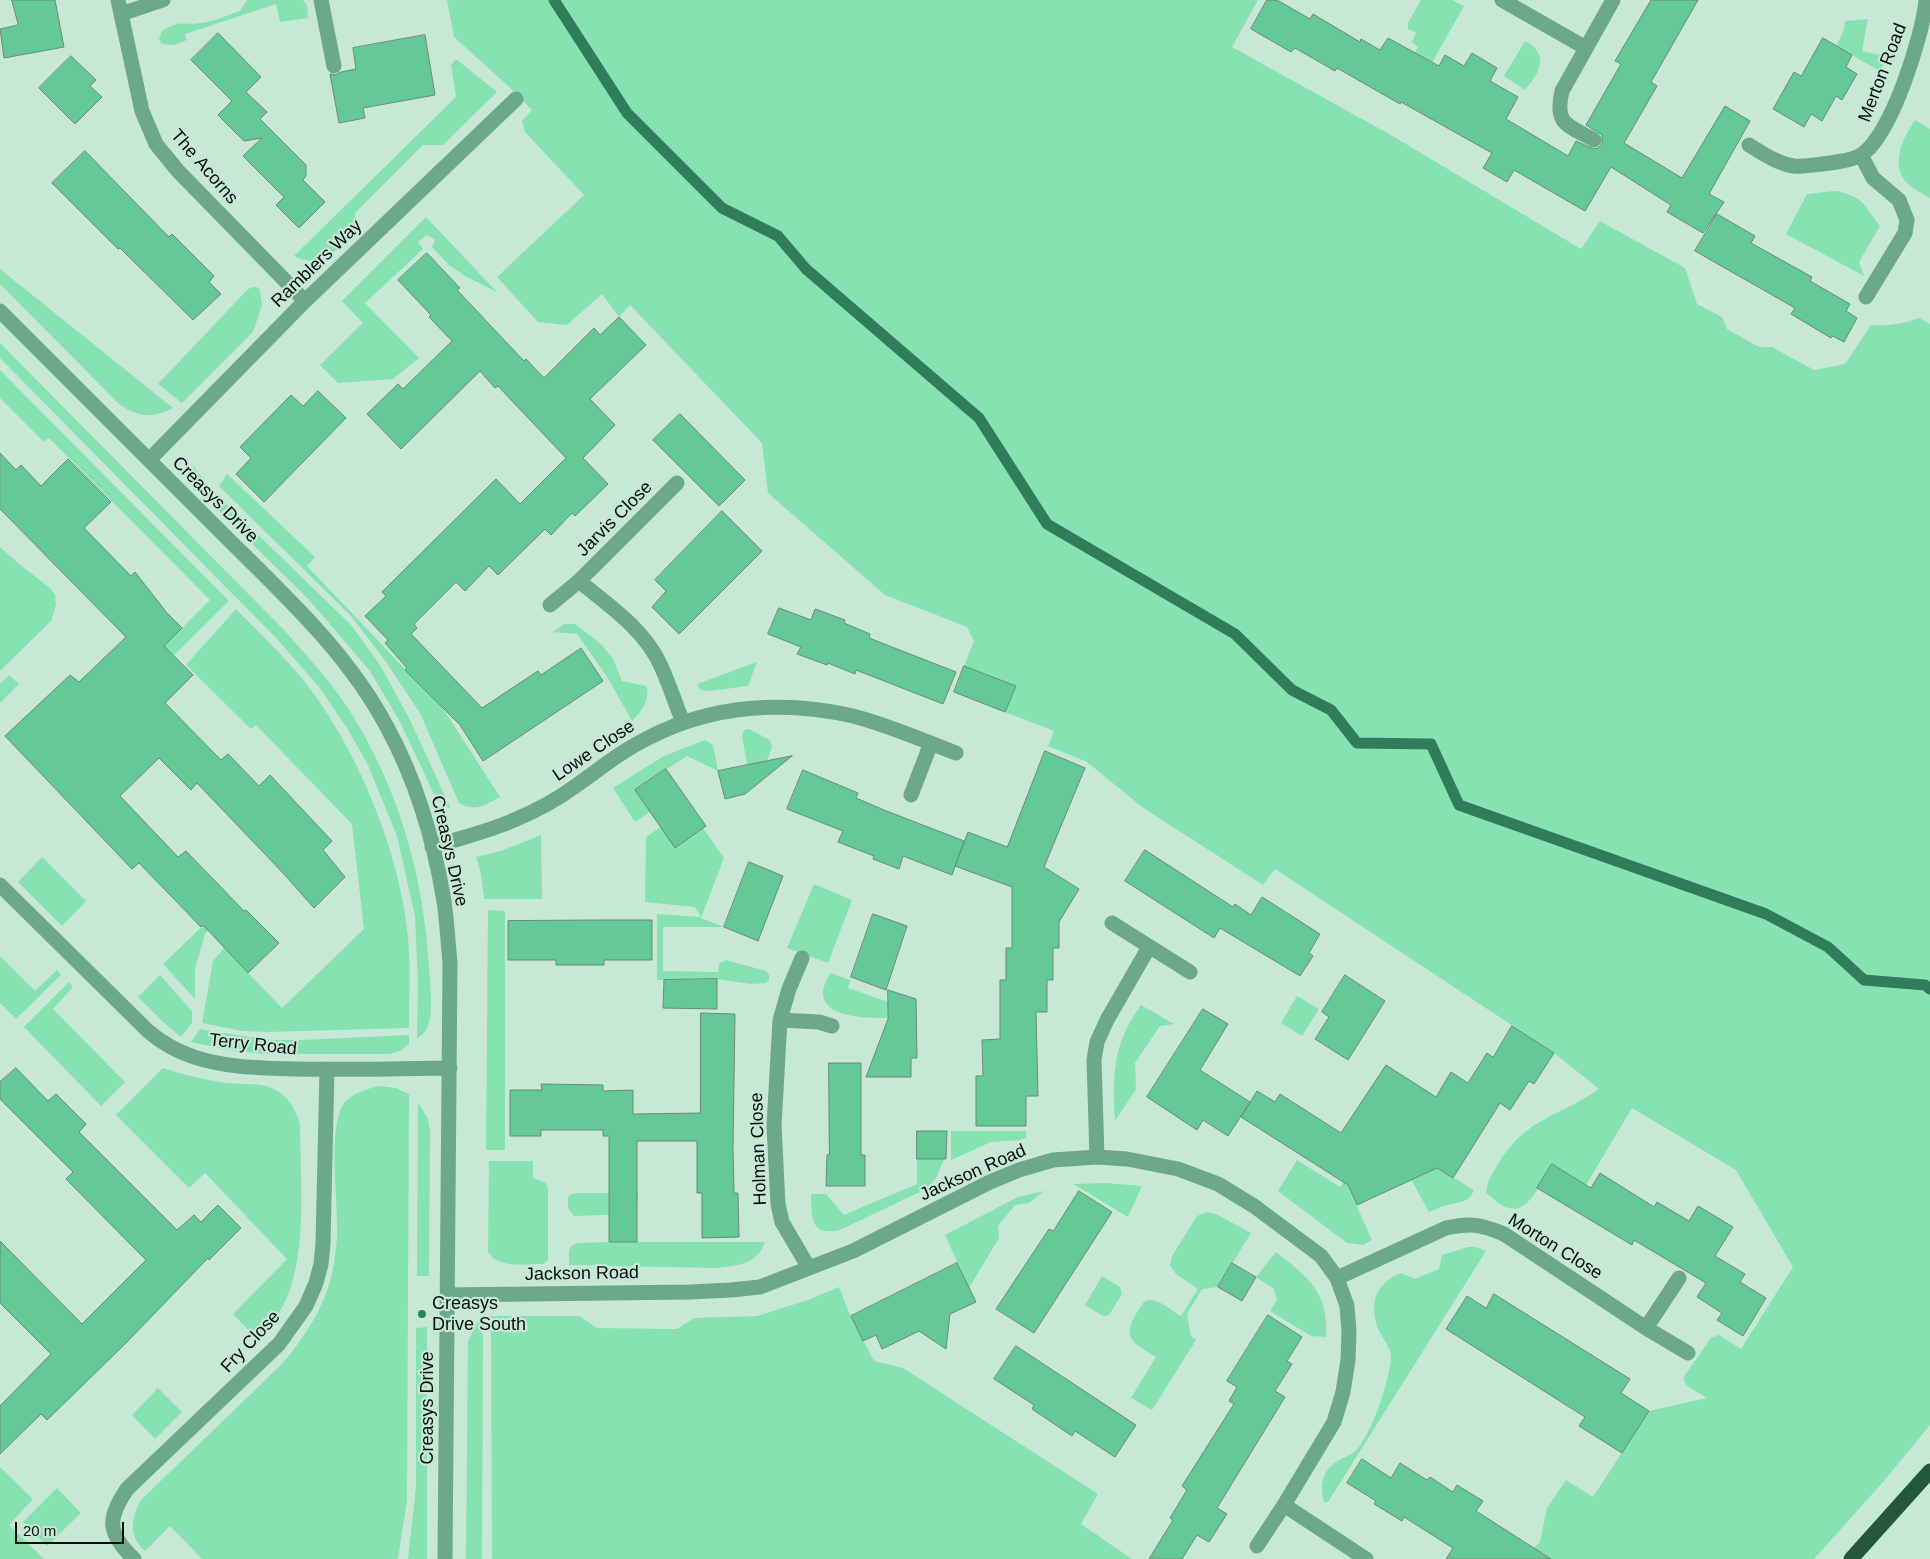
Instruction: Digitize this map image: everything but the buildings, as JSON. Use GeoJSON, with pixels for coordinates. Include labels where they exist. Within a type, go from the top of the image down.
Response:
{"type":"FeatureCollection","features":[{"type":"Feature","properties":{"kind":"highway"},"geometry":{"type":"LineString","coordinates":[[1851,1559],[1930,1470]]}},
{"type":"Feature","properties":{"kind":"street"},"geometry":{"type":"LineString","coordinates":[[119,7],[163,0]]}},
{"type":"Feature","properties":{"kind":"street"},"geometry":{"type":"LineString","coordinates":[[321,0],[334,66]]}},
{"type":"Feature","properties":{"kind":"street"},"geometry":{"type":"LineString","coordinates":[[1502,0],[1586,48]]}},
{"type":"Feature","properties":{"kind":"street"},"geometry":{"type":"LineString","coordinates":[[1594,140],[1566,124],[1560,116],[1558,106],[1562,91],[1612,0]]}},
{"type":"Feature","properties":{"kind":"street","name":"Merton Road"},"geometry":{"type":"LineString","coordinates":[[1749,145],[1779,161],[1794,166],[1843,161],[1861,155],[1878,140],[1900,93],[1918,41],[1926,0]]}},
{"type":"Feature","properties":{"kind":"street","name":"The Acorns"},"geometry":{"type":"LineString","coordinates":[[119,7],[142,111],[156,144],[209,204],[305,301]]}},
{"type":"Feature","properties":{"kind":"street","name":"Ramblers Way"},"geometry":{"type":"LineString","coordinates":[[149,460],[305,301],[516,99]]}},
{"type":"Feature","properties":{"kind":"street"},"geometry":{"type":"LineString","coordinates":[[1861,155],[1873,178],[1899,200],[1907,220],[1905,234],[1866,297]]}},
{"type":"Feature","properties":{"kind":"street","name":"Creasys Drive"},"geometry":{"type":"LineString","coordinates":[[0,311],[302,615],[357,678],[388,728],[422,807],[444,902],[450,963],[445,1559]]}},
{"type":"Feature","properties":{"kind":"street","name":"Jarvis Close"},"geometry":{"type":"LineString","coordinates":[[550,605],[579,581],[677,483]]}},
{"type":"Feature","properties":{"kind":"street","name":"Jarvis Close"},"geometry":{"type":"LineString","coordinates":[[579,581],[640,634],[660,662],[683,722]]}},
{"type":"Feature","properties":{"kind":"street","name":"Lowe Close"},"geometry":{"type":"LineString","coordinates":[[432,847],[514,821],[556,799],[618,754],[650,736],[683,722],[743,708],[780,707],[853,716],[880,724],[956,753]]}},
{"type":"Feature","properties":{"kind":"street"},"geometry":{"type":"LineString","coordinates":[[910,795],[931,743]]}},
{"type":"Feature","properties":{"kind":"street","name":"Terry Road"},"geometry":{"type":"LineString","coordinates":[[0,884],[148,1031],[168,1046],[195,1058],[252,1068],[327,1070],[450,1068]]}},
{"type":"Feature","properties":{"kind":"street"},"geometry":{"type":"LineString","coordinates":[[1112,923],[1190,972]]}},
{"type":"Feature","properties":{"kind":"street"},"geometry":{"type":"LineString","coordinates":[[1097,1157],[1094,1060],[1097,1042],[1107,1020],[1150,947]]}},
{"type":"Feature","properties":{"kind":"street","name":"Holman Close"},"geometry":{"type":"LineString","coordinates":[[802,958],[789,989],[780,1020],[774,1126],[778,1204],[782,1222],[809,1268]]}},
{"type":"Feature","properties":{"kind":"street"},"geometry":{"type":"LineString","coordinates":[[780,1020],[819,1022],[832,1026]]}},
{"type":"Feature","properties":{"kind":"street","name":"Fry Close"},"geometry":{"type":"LineString","coordinates":[[134,1559],[117,1539],[112,1521],[118,1503],[127,1489],[279,1344],[306,1306],[316,1283],[321,1264],[323,1244],[327,1070]]}},
{"type":"Feature","properties":{"kind":"street","name":"Jackson Road"},"geometry":{"type":"LineString","coordinates":[[447,1295],[731,1290],[760,1287],[853,1251],[990,1182],[1019,1170],[1054,1160],[1097,1157],[1127,1159],[1178,1169],[1218,1184],[1254,1206],[1321,1256],[1337,1278],[1347,1306],[1349,1331],[1348,1360],[1343,1392],[1334,1422],[1257,1546]]}},
{"type":"Feature","properties":{"kind":"street","name":"Morton Close"},"geometry":{"type":"LineString","coordinates":[[1337,1278],[1446,1228],[1464,1225],[1484,1226],[1504,1234],[1646,1328],[1688,1353]]}},
{"type":"Feature","properties":{"kind":"street"},"geometry":{"type":"LineString","coordinates":[[1646,1328],[1679,1278]]}},
{"type":"Feature","properties":{"kind":"street"},"geometry":{"type":"LineString","coordinates":[[1284,1505],[1366,1559]]}},
{"type":"Feature","properties":{"kind":"green space"},"geometry":{"type":"Polygon","coordinates":[[[247,0],[303,0],[307,5],[308,18],[280,22],[276,4],[185,34],[187,40],[174,45],[162,44],[159,39],[162,31],[174,25],[215,20],[240,11],[247,0]]]}},
{"type":"Feature","properties":{"kind":"green space"},"geometry":{"type":"Polygon","coordinates":[[[447,0],[1258,0],[1232,47],[1391,135],[1581,249],[1600,221],[1685,268],[1697,304],[1722,317],[1727,329],[1759,347],[1772,347],[1814,370],[1845,364],[1871,325],[1895,324],[1919,318],[1930,324],[1930,1425],[1883,1482],[1814,1559],[1522,1559],[1540,1542],[1547,1508],[1566,1480],[1593,1497],[1649,1411],[1707,1398],[1687,1386],[1683,1378],[1711,1338],[1719,1335],[1741,1349],[1793,1267],[1736,1170],[1632,1108],[1586,1185],[1552,1164],[1539,1188],[1528,1202],[1521,1207],[1513,1209],[1505,1207],[1486,1193],[1494,1171],[1509,1148],[1520,1136],[1544,1119],[1599,1089],[1554,1053],[1275,869],[1263,885],[1142,807],[1087,762],[1048,746],[1054,731],[1005,712],[1015,686],[964,666],[974,641],[967,627],[885,595],[768,493],[762,443],[630,305],[619,317],[602,294],[567,325],[538,322],[497,277],[584,195],[525,132],[522,121],[532,110],[454,37],[447,0]]]}},
{"type":"Feature","properties":{"kind":"green space"},"geometry":{"type":"Polygon","coordinates":[[[1421,0],[1452,0],[1464,6],[1429,68],[1412,58],[1418,47],[1412,42],[1416,33],[1408,29],[1408,23],[1421,0]]]}},
{"type":"Feature","properties":{"kind":"green space"},"geometry":{"type":"Polygon","coordinates":[[[1868,19],[1862,51],[1888,57],[1880,71],[1836,46],[1844,30],[1845,21],[1868,19]]]}},
{"type":"Feature","properties":{"kind":"green space"},"geometry":{"type":"Polygon","coordinates":[[[1525,41],[1538,52],[1540,64],[1535,77],[1525,90],[1504,76],[1525,41]]]}},
{"type":"Feature","properties":{"kind":"green space"},"geometry":{"type":"Polygon","coordinates":[[[456,59],[497,92],[443,145],[423,145],[355,213],[356,232],[336,251],[313,261],[294,256],[456,97],[451,65],[456,59]]]}},
{"type":"Feature","properties":{"kind":"green space"},"geometry":{"type":"Polygon","coordinates":[[[1915,120],[1930,129],[1930,198],[1909,185],[1903,178],[1900,170],[1899,162],[1902,144],[1915,120]]]}},
{"type":"Feature","properties":{"kind":"green space"},"geometry":{"type":"Polygon","coordinates":[[[1835,191],[1857,198],[1880,226],[1859,262],[1864,276],[1786,234],[1807,194],[1835,191]]]}},
{"type":"Feature","properties":{"kind":"green space"},"geometry":{"type":"Polygon","coordinates":[[[426,217],[497,292],[465,276],[449,265],[432,247],[435,240],[427,235],[418,242],[423,249],[365,303],[419,358],[393,379],[338,383],[320,365],[363,323],[342,301],[426,217]]]}},
{"type":"Feature","properties":{"kind":"green space"},"geometry":{"type":"Polygon","coordinates":[[[0,269],[173,408],[158,414],[145,415],[132,412],[119,404],[0,284],[0,269]]]}},
{"type":"Feature","properties":{"kind":"green space"},"geometry":{"type":"Polygon","coordinates":[[[257,287],[260,291],[262,305],[253,332],[182,403],[158,384],[248,289],[257,287]]]}},
{"type":"Feature","properties":{"kind":"green space"},"geometry":{"type":"Polygon","coordinates":[[[0,343],[284,630],[329,682],[353,716],[370,745],[396,806],[407,837],[422,901],[431,1007],[427,1028],[417,1039],[418,981],[415,916],[397,836],[368,765],[347,728],[319,687],[277,639],[0,358],[0,343]]]}},
{"type":"Feature","properties":{"kind":"green space"},"geometry":{"type":"Polygon","coordinates":[[[0,370],[229,601],[159,670],[150,660],[210,600],[49,438],[44,442],[0,398],[0,370]]]}},
{"type":"Feature","properties":{"kind":"green space"},"geometry":{"type":"Polygon","coordinates":[[[193,466],[213,491],[351,625],[380,665],[409,718],[451,809],[442,804],[434,794],[400,722],[370,671],[311,602],[207,499],[195,481],[193,466]]]}},
{"type":"Feature","properties":{"kind":"green space"},"geometry":{"type":"Polygon","coordinates":[[[227,474],[315,557],[307,566],[444,710],[500,797],[479,807],[465,806],[459,803],[420,713],[384,659],[351,616],[219,486],[227,474]]]}},
{"type":"Feature","properties":{"kind":"green space"},"geometry":{"type":"Polygon","coordinates":[[[0,547],[50,588],[55,595],[56,605],[51,621],[0,671],[0,547]]]}},
{"type":"Feature","properties":{"kind":"green space"},"geometry":{"type":"Polygon","coordinates":[[[236,609],[284,658],[311,690],[346,745],[375,807],[387,840],[404,905],[409,960],[409,1028],[267,1032],[243,1031],[202,1023],[213,961],[224,948],[282,1008],[364,929],[352,824],[256,725],[251,729],[186,665],[236,609]]]}},
{"type":"Feature","properties":{"kind":"green space"},"geometry":{"type":"Polygon","coordinates":[[[564,624],[575,624],[601,644],[613,659],[622,681],[646,686],[646,701],[642,710],[632,721],[608,678],[577,634],[553,632],[564,624]]]}},
{"type":"Feature","properties":{"kind":"green space"},"geometry":{"type":"Polygon","coordinates":[[[757,662],[748,686],[710,691],[701,690],[697,684],[757,662]]]}},
{"type":"Feature","properties":{"kind":"green space"},"geometry":{"type":"Polygon","coordinates":[[[9,675],[19,684],[0,703],[0,684],[9,675]]]}},
{"type":"Feature","properties":{"kind":"green space"},"geometry":{"type":"Polygon","coordinates":[[[749,729],[770,740],[772,747],[759,783],[751,786],[742,736],[744,730],[749,729]]]}},
{"type":"Feature","properties":{"kind":"green space"},"geometry":{"type":"Polygon","coordinates":[[[705,740],[713,745],[718,771],[687,756],[635,790],[650,812],[635,822],[613,788],[664,756],[705,740]]]}},
{"type":"Feature","properties":{"kind":"green space"},"geometry":{"type":"Polygon","coordinates":[[[661,827],[675,847],[703,828],[724,858],[701,918],[724,927],[663,927],[663,971],[718,972],[719,963],[726,960],[766,971],[769,975],[769,980],[765,983],[751,984],[717,979],[657,980],[657,914],[701,917],[695,907],[645,902],[646,837],[661,827]]]}},
{"type":"Feature","properties":{"kind":"green space"},"geometry":{"type":"Polygon","coordinates":[[[541,835],[542,899],[484,899],[481,874],[476,857],[501,851],[541,835]]]}},
{"type":"Feature","properties":{"kind":"green space"},"geometry":{"type":"Polygon","coordinates":[[[42,857],[86,901],[62,926],[18,882],[42,857]]]}},
{"type":"Feature","properties":{"kind":"green space"},"geometry":{"type":"Polygon","coordinates":[[[814,884],[852,900],[828,963],[787,948],[814,884]]]}},
{"type":"Feature","properties":{"kind":"green space"},"geometry":{"type":"Polygon","coordinates":[[[488,910],[505,911],[505,1150],[486,1150],[488,910]]]}},
{"type":"Feature","properties":{"kind":"green space"},"geometry":{"type":"Polygon","coordinates":[[[212,917],[216,921],[205,934],[195,969],[195,999],[163,964],[212,917]]]}},
{"type":"Feature","properties":{"kind":"green space"},"geometry":{"type":"Polygon","coordinates":[[[0,956],[35,991],[57,970],[61,975],[16,1019],[0,1003],[0,956]]]}},
{"type":"Feature","properties":{"kind":"green space"},"geometry":{"type":"Polygon","coordinates":[[[830,973],[850,980],[848,988],[894,1004],[889,1018],[850,1016],[832,1009],[826,1003],[823,995],[830,973]]]}},
{"type":"Feature","properties":{"kind":"green space"},"geometry":{"type":"Polygon","coordinates":[[[160,975],[192,1011],[192,1023],[181,1037],[138,997],[160,975]]]}},
{"type":"Feature","properties":{"kind":"green space"},"geometry":{"type":"Polygon","coordinates":[[[69,982],[73,987],[53,1009],[125,1082],[101,1106],[24,1027],[69,982]]]}},
{"type":"Feature","properties":{"kind":"green space"},"geometry":{"type":"Polygon","coordinates":[[[1297,996],[1319,1009],[1302,1036],[1281,1023],[1297,996]]]}},
{"type":"Feature","properties":{"kind":"green space"},"geometry":{"type":"Polygon","coordinates":[[[1141,1005],[1174,1024],[1160,1026],[1135,1063],[1136,1089],[1115,1121],[1114,1088],[1116,1060],[1124,1034],[1141,1005]]]}},
{"type":"Feature","properties":{"kind":"green space"},"geometry":{"type":"Polygon","coordinates":[[[200,1029],[269,1040],[409,1035],[409,1044],[400,1051],[390,1054],[265,1054],[229,1050],[191,1042],[200,1029]]]}},
{"type":"Feature","properties":{"kind":"green space"},"geometry":{"type":"Polygon","coordinates":[[[163,1068],[227,1083],[271,1087],[288,1100],[300,1124],[301,1223],[295,1274],[277,1316],[256,1338],[233,1314],[287,1259],[205,1173],[189,1188],[116,1115],[163,1068]]]}},
{"type":"Feature","properties":{"kind":"green space"},"geometry":{"type":"Polygon","coordinates":[[[379,1086],[396,1088],[409,1094],[407,1500],[398,1559],[202,1559],[170,1526],[145,1551],[136,1539],[133,1527],[135,1513],[141,1500],[283,1363],[300,1342],[314,1319],[330,1282],[334,1265],[337,1238],[335,1150],[338,1117],[343,1105],[350,1097],[379,1086]]]}},
{"type":"Feature","properties":{"kind":"green space"},"geometry":{"type":"Polygon","coordinates":[[[418,1102],[428,1119],[430,1131],[429,1276],[417,1276],[418,1102]]]}},
{"type":"Feature","properties":{"kind":"green space"},"geometry":{"type":"Polygon","coordinates":[[[951,1131],[1026,1131],[1026,1138],[991,1142],[951,1160],[951,1131]]]}},
{"type":"Feature","properties":{"kind":"green space"},"geometry":{"type":"Polygon","coordinates":[[[917,1159],[944,1159],[936,1178],[926,1189],[840,1230],[823,1230],[814,1223],[811,1194],[826,1194],[844,1215],[917,1184],[917,1159]]]}},
{"type":"Feature","properties":{"kind":"green space"},"geometry":{"type":"Polygon","coordinates":[[[1297,1160],[1340,1187],[1345,1180],[1372,1240],[1363,1245],[1347,1243],[1278,1191],[1297,1160]]]}},
{"type":"Feature","properties":{"kind":"green space"},"geometry":{"type":"Polygon","coordinates":[[[489,1161],[533,1161],[533,1178],[546,1183],[548,1189],[548,1260],[543,1264],[521,1265],[505,1263],[498,1261],[488,1252],[489,1161]]]}},
{"type":"Feature","properties":{"kind":"green space"},"geometry":{"type":"Polygon","coordinates":[[[1434,1166],[1474,1190],[1472,1194],[1466,1200],[1429,1212],[1411,1179],[1434,1166]]]}},
{"type":"Feature","properties":{"kind":"green space"},"geometry":{"type":"Polygon","coordinates":[[[1106,1183],[1142,1186],[1128,1217],[1073,1184],[1106,1183]]]}},
{"type":"Feature","properties":{"kind":"green space"},"geometry":{"type":"Polygon","coordinates":[[[1044,1191],[1029,1203],[1015,1205],[998,1226],[999,1238],[969,1288],[945,1235],[1018,1197],[1044,1191]]]}},
{"type":"Feature","properties":{"kind":"green space"},"geometry":{"type":"Polygon","coordinates":[[[638,1193],[637,1214],[574,1216],[568,1208],[568,1198],[571,1194],[638,1193]]]}},
{"type":"Feature","properties":{"kind":"green space"},"geometry":{"type":"Polygon","coordinates":[[[1207,1212],[1218,1215],[1251,1233],[1218,1287],[1202,1289],[1187,1314],[1191,1336],[1196,1340],[1152,1410],[1131,1398],[1156,1357],[1132,1340],[1130,1329],[1141,1305],[1149,1300],[1161,1303],[1181,1316],[1198,1289],[1176,1274],[1170,1266],[1172,1256],[1197,1216],[1207,1212]]]}},
{"type":"Feature","properties":{"kind":"green space"},"geometry":{"type":"Polygon","coordinates":[[[765,1242],[757,1256],[751,1260],[739,1265],[716,1268],[569,1265],[571,1246],[578,1243],[765,1242]]]}},
{"type":"Feature","properties":{"kind":"green space"},"geometry":{"type":"Polygon","coordinates":[[[1468,1247],[1476,1247],[1486,1251],[1328,1502],[1324,1502],[1322,1488],[1327,1470],[1352,1454],[1359,1447],[1375,1416],[1386,1384],[1391,1353],[1378,1330],[1374,1309],[1377,1294],[1386,1282],[1393,1277],[1401,1273],[1415,1279],[1439,1269],[1442,1255],[1468,1247]]]}},
{"type":"Feature","properties":{"kind":"green space"},"geometry":{"type":"Polygon","coordinates":[[[1276,1252],[1307,1278],[1320,1297],[1326,1321],[1326,1337],[1311,1336],[1270,1311],[1277,1300],[1274,1289],[1256,1277],[1276,1252]]]}},
{"type":"Feature","properties":{"kind":"green space"},"geometry":{"type":"Polygon","coordinates":[[[1102,1276],[1120,1287],[1122,1294],[1109,1315],[1103,1316],[1085,1305],[1102,1276]]]}},
{"type":"Feature","properties":{"kind":"green space"},"geometry":{"type":"Polygon","coordinates":[[[839,1287],[850,1315],[874,1361],[903,1368],[1098,1494],[1081,1524],[1132,1559],[492,1559],[491,1316],[579,1316],[597,1328],[677,1329],[694,1318],[757,1316],[808,1300],[839,1287]]]}},
{"type":"Feature","properties":{"kind":"green space"},"geometry":{"type":"Polygon","coordinates":[[[479,1319],[483,1337],[482,1559],[466,1559],[468,1341],[479,1319]]]}},
{"type":"Feature","properties":{"kind":"green space"},"geometry":{"type":"Polygon","coordinates":[[[427,1327],[427,1559],[408,1559],[416,1487],[416,1328],[427,1327]]]}},
{"type":"Feature","properties":{"kind":"green space"},"geometry":{"type":"Polygon","coordinates":[[[158,1388],[182,1412],[155,1439],[132,1415],[158,1388]]]}},
{"type":"Feature","properties":{"kind":"green space"},"geometry":{"type":"Polygon","coordinates":[[[0,1467],[33,1499],[9,1525],[44,1559],[0,1559],[0,1467]]]}},
{"type":"Feature","properties":{"kind":"green space"},"geometry":{"type":"Polygon","coordinates":[[[57,1488],[81,1513],[47,1546],[23,1522],[57,1488]]]}},
{"type":"Feature","properties":{"kind":"waterway"},"geometry":{"type":"LineString","coordinates":[[554,0],[627,113],[722,208],[778,236],[806,269],[979,418],[1047,524],[1235,634],[1292,690],[1331,710],[1357,743],[1431,744],[1459,805],[1766,914],[1828,947],[1864,980],[1925,985],[1930,989]]}},
{"type":"Feature","properties":{"kind":"place","name":"Creasys Drive South"},"geometry":{"type":"Point","coordinates":[422,1314]}}]}
